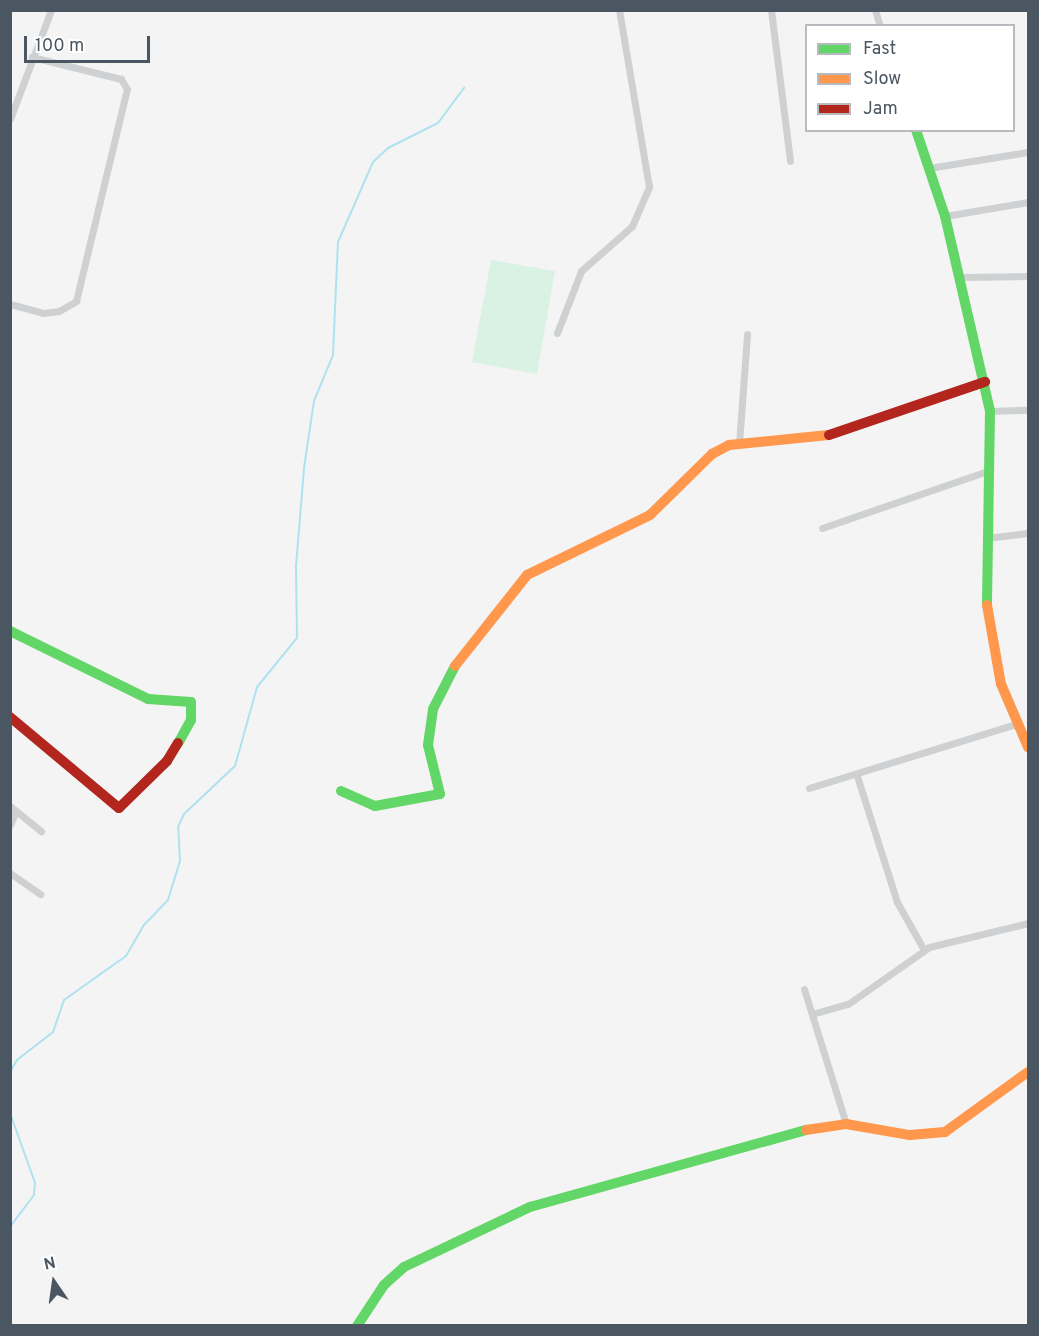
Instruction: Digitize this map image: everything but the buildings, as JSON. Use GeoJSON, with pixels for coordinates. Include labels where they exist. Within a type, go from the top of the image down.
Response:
{"type":"FeatureCollection","features":[{"type":"Feature","properties":{"kind":"street"},"geometry":{"type":"LineString","coordinates":[[10,119],[51,10]]}},
{"type":"Feature","properties":{"kind":"street"},"geometry":{"type":"LineString","coordinates":[[557,333],[581,271],[632,226],[647,194],[619,10]]}},
{"type":"Feature","properties":{"kind":"street"},"geometry":{"type":"LineString","coordinates":[[771,10],[790,161]]}},
{"type":"Feature","properties":{"kind":"street"},"geometry":{"type":"LineString","coordinates":[[10,304],[43,313],[59,311],[76,301],[127,89],[122,79],[32,57]]}},
{"type":"Feature","properties":{"kind":"street"},"geometry":{"type":"LineString","coordinates":[[917,132],[945,216],[985,382],[990,411],[990,470],[986,538],[990,633],[1016,724],[1029,747]]}},
{"type":"Feature","properties":{"kind":"street"},"geometry":{"type":"LineString","coordinates":[[929,168],[1029,152]]}},
{"type":"Feature","properties":{"kind":"street"},"geometry":{"type":"LineString","coordinates":[[945,216],[1029,202]]}},
{"type":"Feature","properties":{"kind":"street"},"geometry":{"type":"LineString","coordinates":[[960,277],[1029,276]]}},
{"type":"Feature","properties":{"kind":"street"},"geometry":{"type":"LineString","coordinates":[[739,444],[747,334]]}},
{"type":"Feature","properties":{"kind":"street"},"geometry":{"type":"LineString","coordinates":[[341,792],[375,806],[440,794],[428,745],[433,709],[452,671],[506,598],[527,575],[564,562],[650,515],[712,454],[739,444],[816,439],[985,382]]}},
{"type":"Feature","properties":{"kind":"street"},"geometry":{"type":"LineString","coordinates":[[990,411],[1029,410]]}},
{"type":"Feature","properties":{"kind":"street"},"geometry":{"type":"LineString","coordinates":[[822,528],[990,470]]}},
{"type":"Feature","properties":{"kind":"street"},"geometry":{"type":"LineString","coordinates":[[986,538],[1029,533]]}},
{"type":"Feature","properties":{"kind":"street"},"geometry":{"type":"LineString","coordinates":[[10,631],[148,699],[191,702],[191,720],[167,761],[118,808],[10,717]]}},
{"type":"Feature","properties":{"kind":"street"},"geometry":{"type":"LineString","coordinates":[[809,788],[857,776],[1016,724]]}},
{"type":"Feature","properties":{"kind":"street"},"geometry":{"type":"LineString","coordinates":[[857,776],[897,902],[924,950]]}},
{"type":"Feature","properties":{"kind":"street"},"geometry":{"type":"LineString","coordinates":[[10,825],[13,808],[41,831]]}},
{"type":"Feature","properties":{"kind":"street"},"geometry":{"type":"LineString","coordinates":[[10,873],[40,894]]}},
{"type":"Feature","properties":{"kind":"street"},"geometry":{"type":"LineString","coordinates":[[812,1014],[848,1004],[924,950],[1029,923]]}},
{"type":"Feature","properties":{"kind":"street"},"geometry":{"type":"LineString","coordinates":[[804,989],[846,1124]]}},
{"type":"Feature","properties":{"kind":"street"},"geometry":{"type":"LineString","coordinates":[[357,1326],[384,1285],[404,1267],[520,1211],[573,1193],[628,1183],[733,1147],[846,1124],[910,1135],[945,1132],[1029,1072]]}},
{"type":"Feature","properties":{"kind":"green space"},"geometry":{"type":"Polygon","coordinates":[[[491,260],[555,271],[537,374],[472,362],[491,260]]]}},
{"type":"Feature","properties":{"kind":"waterway"},"geometry":{"type":"LineString","coordinates":[[10,1072],[17,1060],[53,1032],[64,1000],[126,956],[143,926],[168,900],[180,861],[178,827],[184,814],[235,766],[257,687],[297,638],[296,566],[304,468],[314,401],[333,355],[338,242],[373,162],[388,148],[438,123],[464,88]]}},
{"type":"Feature","properties":{"kind":"waterway"},"geometry":{"type":"LineString","coordinates":[[10,1113],[35,1183],[34,1195],[10,1227]]}},
{"type":"Feature","properties":{"kind":"traffic: fast"},"geometry":{"type":"LineString","coordinates":[[917,132],[945,216],[990,411],[987,605]]}},
{"type":"Feature","properties":{"kind":"traffic: fast"},"geometry":{"type":"LineString","coordinates":[[10,631],[148,699],[191,702],[191,720],[178,743]]}},
{"type":"Feature","properties":{"kind":"traffic: fast"},"geometry":{"type":"LineString","coordinates":[[341,791],[375,806],[440,794],[428,745],[433,709],[455,666]]}},
{"type":"Feature","properties":{"kind":"traffic: fast"},"geometry":{"type":"LineString","coordinates":[[357,1326],[384,1285],[404,1267],[530,1207],[806,1130]]}},
{"type":"Feature","properties":{"kind":"traffic: slow"},"geometry":{"type":"LineString","coordinates":[[455,666],[527,575],[650,515],[712,454],[729,445],[829,435]]}},
{"type":"Feature","properties":{"kind":"traffic: slow"},"geometry":{"type":"LineString","coordinates":[[987,605],[1001,684],[1028,747]]}},
{"type":"Feature","properties":{"kind":"traffic: slow"},"geometry":{"type":"LineString","coordinates":[[806,1130],[846,1124],[910,1135],[945,1132],[1028,1072]]}},
{"type":"Feature","properties":{"kind":"traffic: jam"},"geometry":{"type":"LineString","coordinates":[[829,435],[985,382]]}},
{"type":"Feature","properties":{"kind":"traffic: jam"},"geometry":{"type":"LineString","coordinates":[[10,717],[119,808],[167,761],[178,743]]}}]}
